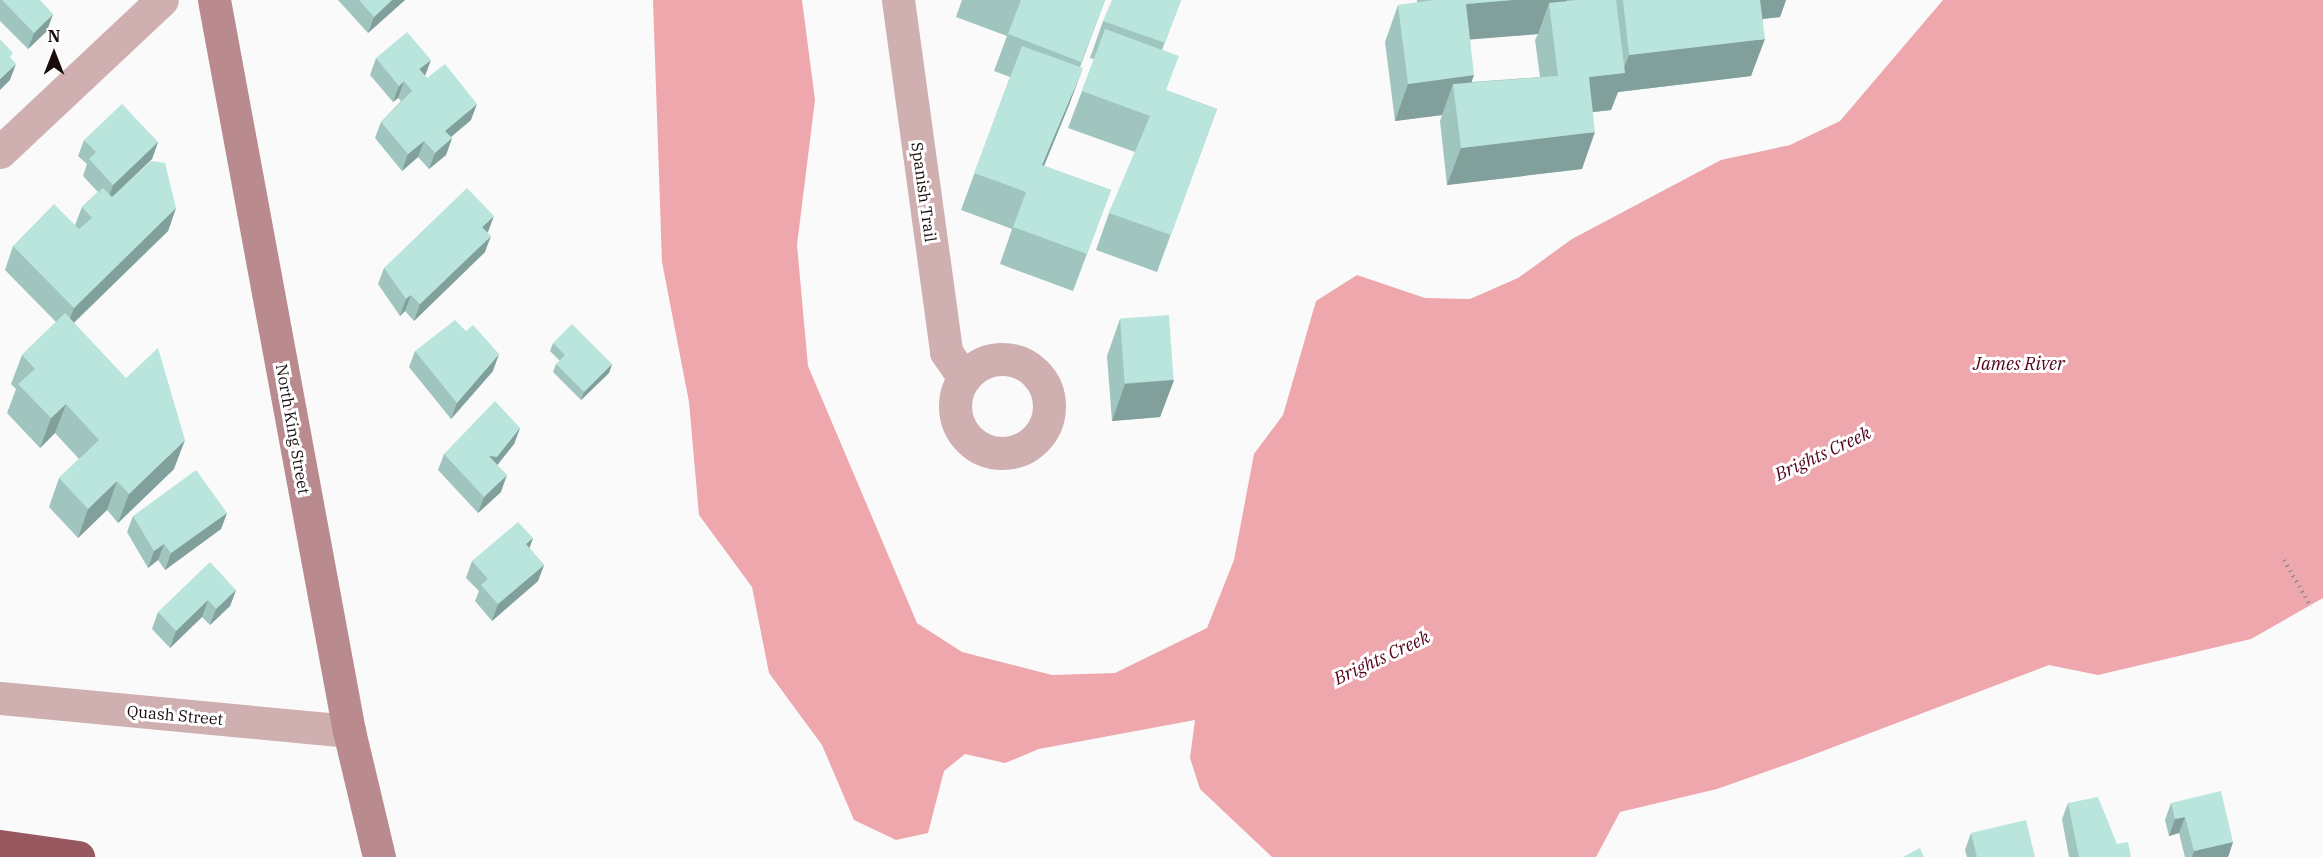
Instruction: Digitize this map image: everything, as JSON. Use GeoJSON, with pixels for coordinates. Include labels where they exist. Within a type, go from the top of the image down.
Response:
{"type":"FeatureCollection","features":[{"type":"Feature","properties":{"kind":"highway"},"geometry":{"type":"LineString","coordinates":[[0,846],[78,857]]}},
{"type":"Feature","properties":{"kind":"main road","name":"North King Street"},"geometry":{"type":"LineString","coordinates":[[214,0],[349,731],[378,857]]}},
{"type":"Feature","properties":{"kind":"street"},"geometry":{"type":"LineString","coordinates":[[0,152],[162,0]]}},
{"type":"Feature","properties":{"kind":"street","name":"Spanish Trail"},"geometry":{"type":"LineString","coordinates":[[898,0],[946,352],[964,378]]}},
{"type":"Feature","properties":{"kind":"street","name":"Quash Street"},"geometry":{"type":"LineString","coordinates":[[0,698],[349,731]]}},
{"type":"Feature","properties":{"kind":"path"},"geometry":{"type":"LineString","coordinates":[[2284,560],[2311,607]]}},
{"type":"Feature","properties":{"kind":"water","name":"James River"},"geometry":{"type":"Polygon","coordinates":[[[653,0],[802,0],[815,100],[797,245],[808,366],[917,623],[962,652],[1052,675],[1115,673],[1207,628],[1234,560],[1254,454],[1283,415],[1316,301],[1357,275],[1425,298],[1470,299],[1518,278],[1572,239],[1721,160],[1790,145],[1840,121],[1943,0],[2323,0],[2323,598],[2251,639],[2098,675],[2049,665],[1717,789],[1620,812],[1596,857],[1272,857],[1200,789],[1190,758],[1195,720],[1039,749],[1005,763],[965,754],[944,771],[928,833],[896,840],[854,820],[822,745],[769,673],[752,587],[699,515],[689,402],[662,262],[653,0]]]}},
{"type":"Feature","properties":{"kind":"building"},"geometry":{"type":"Polygon","coordinates":[[[2,0],[40,0],[53,14],[34,33],[2,0]]]}},
{"type":"Feature","properties":{"kind":"building"},"geometry":{"type":"Polygon","coordinates":[[[359,0],[392,0],[374,17],[359,0]]]}},
{"type":"Feature","properties":{"kind":"building"},"geometry":{"type":"Polygon","coordinates":[[[1021,0],[1105,0],[1081,62],[1008,34],[1021,0]]]}},
{"type":"Feature","properties":{"kind":"building"},"geometry":{"type":"Polygon","coordinates":[[[1112,0],[1181,0],[1165,43],[1103,21],[1112,0]]]}},
{"type":"Feature","properties":{"kind":"building"},"geometry":{"type":"Polygon","coordinates":[[[1434,0],[1512,0],[1466,4],[1474,75],[1408,84],[1398,5],[1434,0]]]}},
{"type":"Feature","properties":{"kind":"building"},"geometry":{"type":"Polygon","coordinates":[[[1616,0],[1625,73],[1589,77],[1595,132],[1461,148],[1453,84],[1558,76],[1549,3],[1616,0]]]}},
{"type":"Feature","properties":{"kind":"building"},"geometry":{"type":"Polygon","coordinates":[[[1623,0],[1760,0],[1765,39],[1629,55],[1623,0]]]}},
{"type":"Feature","properties":{"kind":"building"},"geometry":{"type":"Polygon","coordinates":[[[1105,29],[1179,56],[1166,90],[1217,109],[1171,235],[1109,213],[1150,116],[1082,91],[1105,29]]]}},
{"type":"Feature","properties":{"kind":"building"},"geometry":{"type":"Polygon","coordinates":[[[407,32],[431,60],[419,69],[427,78],[445,64],[477,104],[445,131],[452,138],[435,153],[424,141],[408,154],[381,122],[412,91],[404,81],[399,86],[376,58],[407,32]]]}},
{"type":"Feature","properties":{"kind":"building"},"geometry":{"type":"Polygon","coordinates":[[[0,39],[13,53],[10,57],[16,64],[0,79],[0,39]]]}},
{"type":"Feature","properties":{"kind":"building"},"geometry":{"type":"Polygon","coordinates":[[[1022,46],[1083,68],[1042,165],[1111,190],[1087,254],[1013,227],[1026,192],[974,173],[1022,46]]]}},
{"type":"Feature","properties":{"kind":"building"},"geometry":{"type":"Polygon","coordinates":[[[122,104],[158,142],[113,185],[89,159],[96,152],[84,140],[122,104]]]}},
{"type":"Feature","properties":{"kind":"building"},"geometry":{"type":"Polygon","coordinates":[[[151,161],[165,163],[176,208],[74,308],[13,246],[54,204],[79,229],[92,218],[82,207],[103,188],[112,197],[151,161]]]}},
{"type":"Feature","properties":{"kind":"building"},"geometry":{"type":"Polygon","coordinates":[[[467,188],[494,216],[482,227],[491,236],[420,304],[411,295],[406,299],[384,268],[467,188]]]}},
{"type":"Feature","properties":{"kind":"building"},"geometry":{"type":"Polygon","coordinates":[[[65,313],[126,378],[158,348],[185,440],[129,494],[117,481],[88,509],[59,478],[99,440],[66,404],[51,418],[18,384],[35,369],[22,355],[65,313]]]}},
{"type":"Feature","properties":{"kind":"building"},"geometry":{"type":"Polygon","coordinates":[[[1169,315],[1174,380],[1125,383],[1120,318],[1169,315]]]}},
{"type":"Feature","properties":{"kind":"building"},"geometry":{"type":"Polygon","coordinates":[[[455,320],[466,331],[473,325],[499,354],[457,403],[415,351],[455,320]]]}},
{"type":"Feature","properties":{"kind":"building"},"geometry":{"type":"Polygon","coordinates":[[[572,324],[612,364],[584,392],[556,364],[565,355],[553,343],[572,324]]]}},
{"type":"Feature","properties":{"kind":"building"},"geometry":{"type":"Polygon","coordinates":[[[495,401],[520,428],[497,457],[489,456],[507,475],[484,497],[444,454],[495,401]]]}},
{"type":"Feature","properties":{"kind":"building"},"geometry":{"type":"Polygon","coordinates":[[[196,470],[227,513],[171,553],[164,544],[154,551],[133,516],[196,470]]]}},
{"type":"Feature","properties":{"kind":"building"},"geometry":{"type":"Polygon","coordinates":[[[518,522],[533,538],[526,544],[544,565],[498,604],[481,585],[488,579],[472,561],[518,522]]]}},
{"type":"Feature","properties":{"kind":"building"},"geometry":{"type":"Polygon","coordinates":[[[210,562],[236,590],[216,609],[208,600],[176,631],[158,612],[210,562]]]}},
{"type":"Feature","properties":{"kind":"building"},"geometry":{"type":"Polygon","coordinates":[[[2221,791],[2233,842],[2194,851],[2185,817],[2175,819],[2171,803],[2221,791]]]}},
{"type":"Feature","properties":{"kind":"building"},"geometry":{"type":"Polygon","coordinates":[[[2098,797],[2117,844],[2128,842],[2131,857],[2079,857],[2068,803],[2098,797]]]}},
{"type":"Feature","properties":{"kind":"building"},"geometry":{"type":"Polygon","coordinates":[[[2026,820],[2035,857],[1977,857],[1971,833],[2026,820]]]}},
{"type":"Feature","properties":{"kind":"building"},"geometry":{"type":"Polygon","coordinates":[[[1920,848],[1924,857],[1903,857],[1920,848]]]}},
{"type":"Feature","properties":{"kind":"water label","name":"Brights Creek"},"geometry":{"type":"Point","coordinates":[1823,454]}},
{"type":"Feature","properties":{"kind":"water label","name":"Brights Creek"},"geometry":{"type":"Point","coordinates":[1382,658]}}]}
